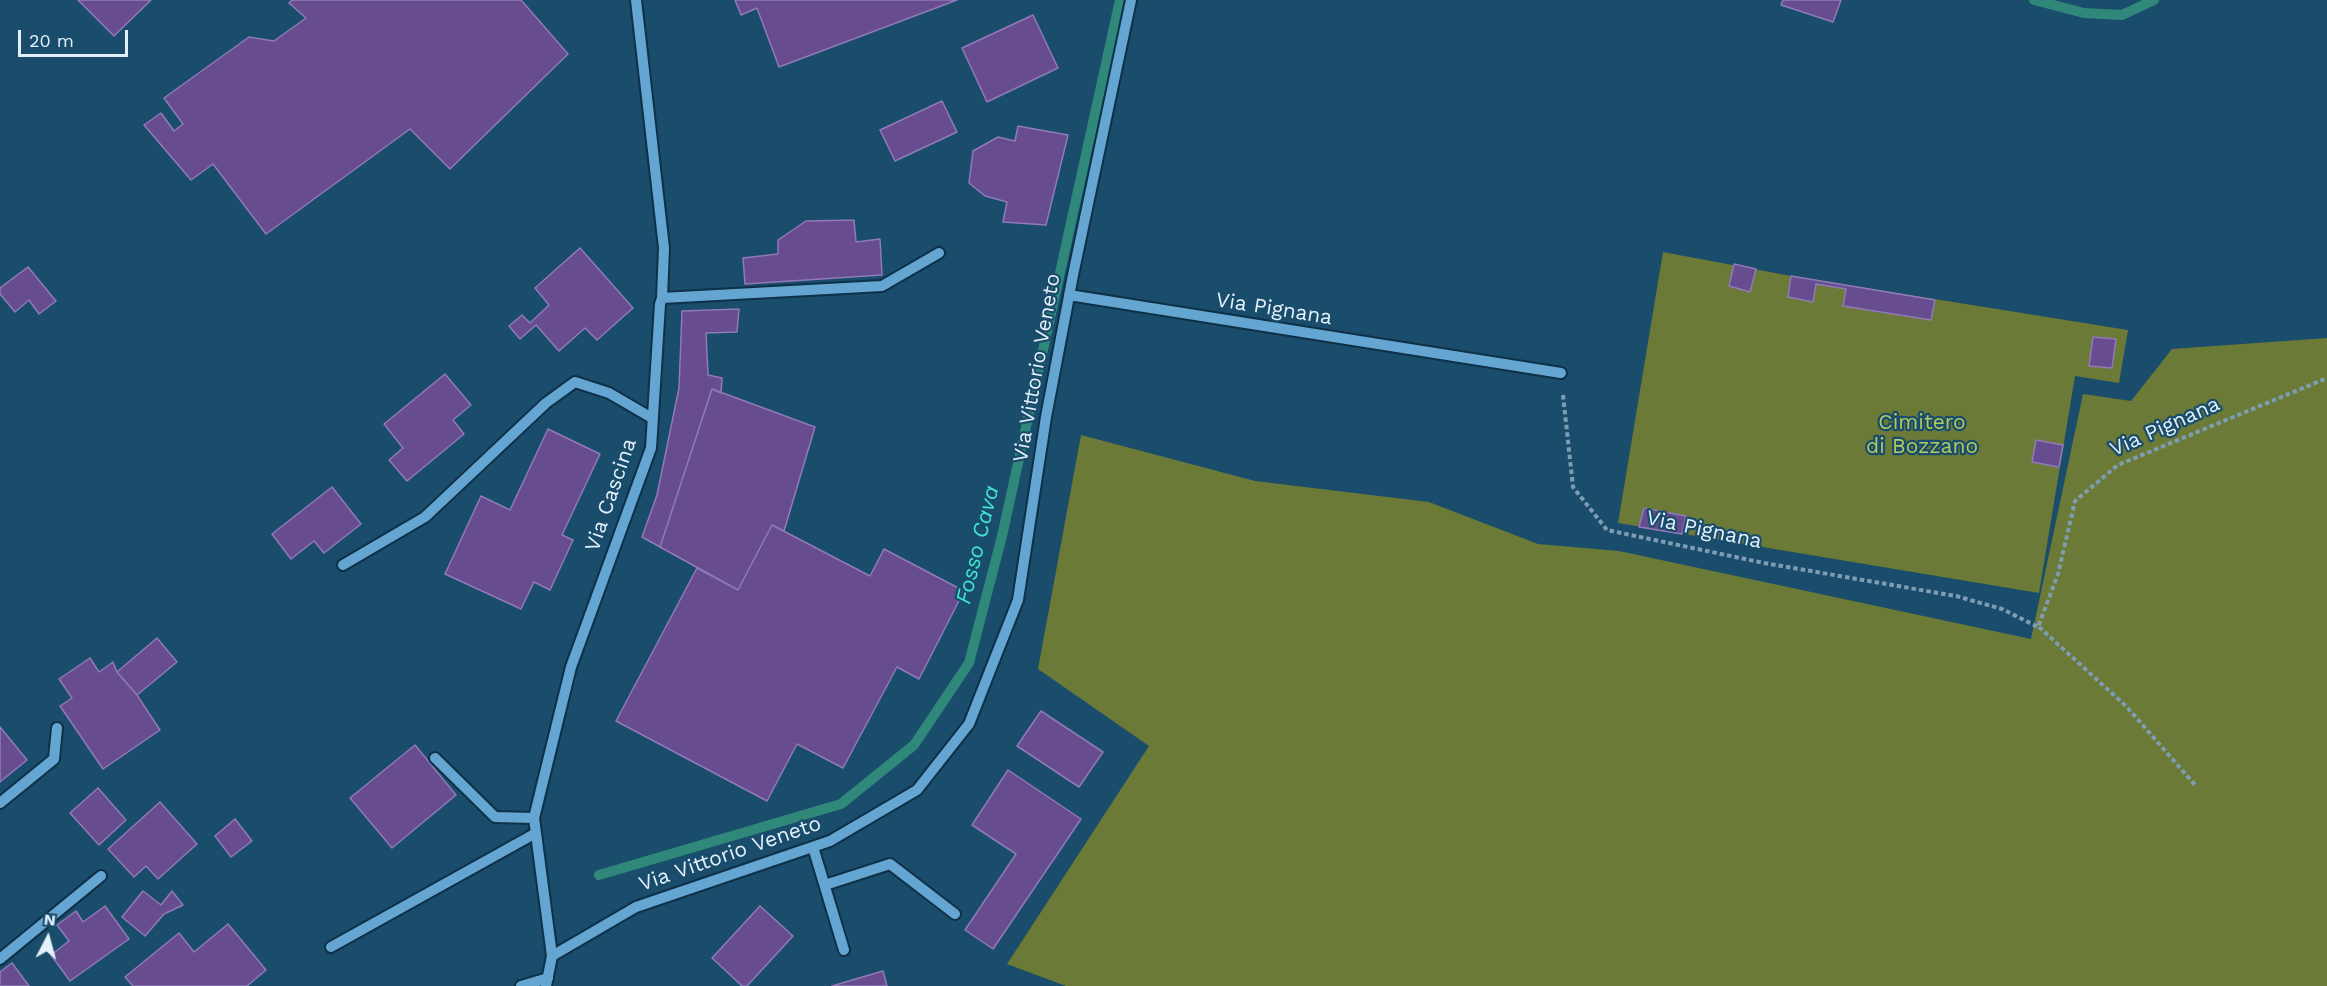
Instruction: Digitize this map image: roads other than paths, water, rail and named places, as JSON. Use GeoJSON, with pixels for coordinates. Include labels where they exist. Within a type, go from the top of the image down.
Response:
{"type":"FeatureCollection","features":[{"type":"Feature","properties":{"kind":"street","name":"Via Cascina"},"geometry":{"type":"LineString","coordinates":[[552,956],[534,818],[571,667],[651,448],[664,248],[636,0]]}},
{"type":"Feature","properties":{"kind":"street","name":"Via Vittorio Veneto"},"geometry":{"type":"LineString","coordinates":[[552,956],[636,908],[830,841],[917,790],[969,724],[1018,600],[1046,417],[1069,295],[1131,0]]}},
{"type":"Feature","properties":{"kind":"street"},"geometry":{"type":"LineString","coordinates":[[662,298],[882,286],[939,253]]}},
{"type":"Feature","properties":{"kind":"street","name":"Via Pignana"},"geometry":{"type":"LineString","coordinates":[[1069,295],[1561,373]]}},
{"type":"Feature","properties":{"kind":"street"},"geometry":{"type":"LineString","coordinates":[[343,566],[425,517],[546,403],[575,382],[609,393],[652,417]]}},
{"type":"Feature","properties":{"kind":"street"},"geometry":{"type":"LineString","coordinates":[[0,802],[54,759],[57,728]]}},
{"type":"Feature","properties":{"kind":"street"},"geometry":{"type":"LineString","coordinates":[[435,758],[495,817],[534,818]]}},
{"type":"Feature","properties":{"kind":"street"},"geometry":{"type":"LineString","coordinates":[[331,947],[536,833]]}},
{"type":"Feature","properties":{"kind":"street"},"geometry":{"type":"LineString","coordinates":[[813,847],[844,950]]}},
{"type":"Feature","properties":{"kind":"street"},"geometry":{"type":"LineString","coordinates":[[825,885],[890,864],[955,914]]}},
{"type":"Feature","properties":{"kind":"street"},"geometry":{"type":"LineString","coordinates":[[0,959],[101,876]]}},
{"type":"Feature","properties":{"kind":"street"},"geometry":{"type":"LineString","coordinates":[[521,986],[547,982],[552,956]]}},
{"type":"Feature","properties":{"kind":"waterway","name":"Fosso Cava"},"geometry":{"type":"LineString","coordinates":[[599,875],[841,804],[914,745],[969,663],[1002,536],[1120,0]]}},
{"type":"Feature","properties":{"kind":"waterway"},"geometry":{"type":"LineString","coordinates":[[2034,0],[2084,13],[2122,15],[2154,0]]}},
{"type":"Feature","properties":{"kind":"park label","name":"Cimitero di Bozzano"},"geometry":{"type":"Point","coordinates":[1922,435]}}]}
